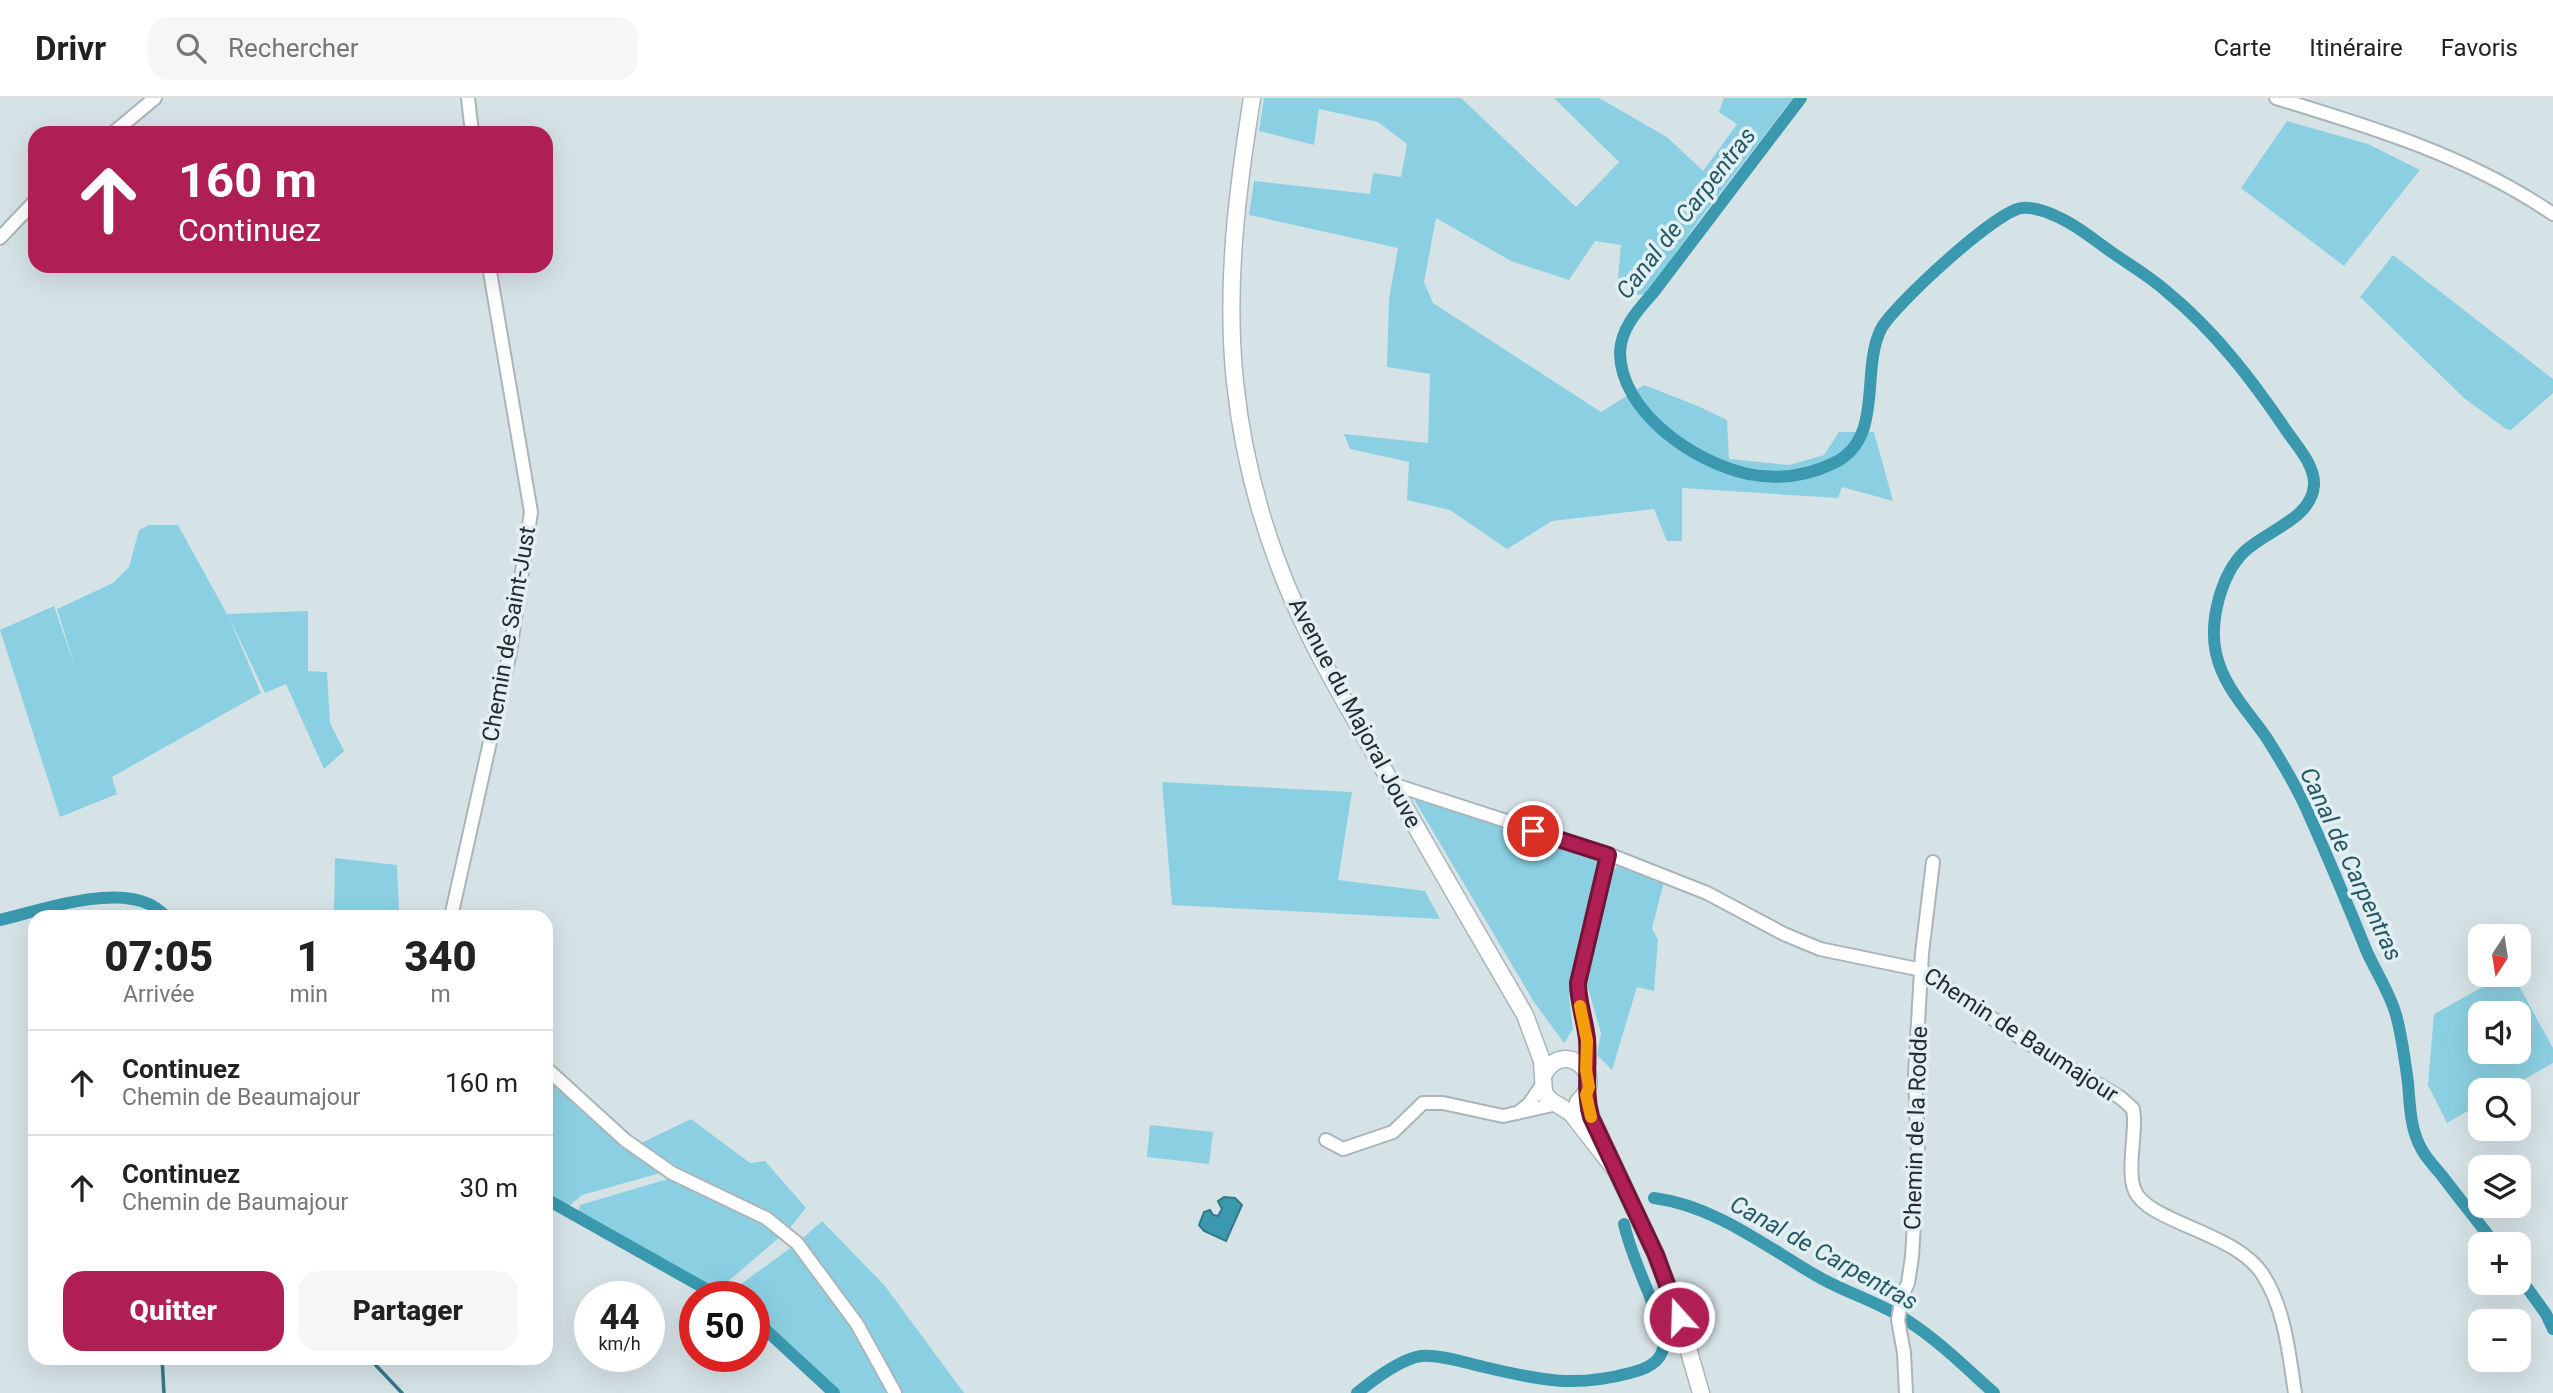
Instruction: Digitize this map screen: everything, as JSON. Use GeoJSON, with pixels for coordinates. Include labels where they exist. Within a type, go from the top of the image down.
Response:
{"type":"FeatureCollection","features":[{"type":"Feature","properties":{"kind":"main road","name":"Avenue du Majoral Jouve"},"geometry":{"type":"LineString","coordinates":[[1252,98],[1235,219],[1231,291],[1235,381],[1247,457],[1267,531],[1294,603],[1322,659],[1525,1015],[1537,1045],[1544,1093],[1579,1122],[1614,1168]]}},
{"type":"Feature","properties":{"kind":"main road","name":"Avenue du Majoral Jouve"},"geometry":{"type":"LineString","coordinates":[[1525,1015],[1565,1059],[1575,1060],[1586,1070],[1589,1087],[1586,1095],[1591,1117],[1667,1283],[1701,1393]]}},
{"type":"Feature","properties":{"kind":"main road"},"geometry":{"type":"LineString","coordinates":[[1542,1080],[1550,1064],[1565,1059]]}},
{"type":"Feature","properties":{"kind":"main road"},"geometry":{"type":"LineString","coordinates":[[1560,1105],[1580,1101],[1586,1095]]}},
{"type":"Feature","properties":{"kind":"street"},"geometry":{"type":"LineString","coordinates":[[121,126],[155,98]]}},
{"type":"Feature","properties":{"kind":"street"},"geometry":{"type":"LineString","coordinates":[[468,98],[471,126]]}},
{"type":"Feature","properties":{"kind":"street"},"geometry":{"type":"LineString","coordinates":[[2276,98],[2354,121],[2440,153],[2492,178],[2553,214]]}},
{"type":"Feature","properties":{"kind":"street"},"geometry":{"type":"LineString","coordinates":[[0,238],[28,208]]}},
{"type":"Feature","properties":{"kind":"street","name":"Chemin de Saint-Just"},"geometry":{"type":"LineString","coordinates":[[453,910],[510,652],[531,512],[490,273]]}},
{"type":"Feature","properties":{"kind":"street","name":"Chemin de Baumajour"},"geometry":{"type":"LineString","coordinates":[[1392,784],[1608,855],[1707,893],[1784,934],[1821,949],[1922,970],[1984,1015],[2121,1098],[2133,1109],[2135,1128],[2132,1178],[2135,1192],[2150,1207],[2241,1251],[2263,1274],[2275,1297],[2282,1319],[2295,1393]]}},
{"type":"Feature","properties":{"kind":"street"},"geometry":{"type":"LineString","coordinates":[[1586,1070],[1585,1027],[1578,996],[1579,975],[1608,855]]}},
{"type":"Feature","properties":{"kind":"street","name":"Chemin de la Rodde"},"geometry":{"type":"LineString","coordinates":[[1906,1393],[1899,1314],[1908,1283],[1913,1244],[1918,1154],[1915,1075],[1933,862]]}},
{"type":"Feature","properties":{"kind":"street"},"geometry":{"type":"LineString","coordinates":[[1565,1059],[1576,1049],[1585,1027]]}},
{"type":"Feature","properties":{"kind":"street"},"geometry":{"type":"LineString","coordinates":[[553,1074],[625,1140],[672,1173],[766,1219],[797,1243],[857,1324],[895,1393]]}},
{"type":"Feature","properties":{"kind":"street"},"geometry":{"type":"LineString","coordinates":[[1518,1113],[1529,1104],[1542,1080]]}},
{"type":"Feature","properties":{"kind":"street"},"geometry":{"type":"LineString","coordinates":[[1326,1140],[1343,1149],[1393,1132],[1423,1103],[1432,1102],[1492,1115],[1511,1116],[1560,1105]]}},
{"type":"Feature","properties":{"kind":"shaded area"},"geometry":{"type":"Polygon","coordinates":[[[1264,98],[1461,98],[1576,207],[1619,162],[1554,98],[1599,98],[1667,137],[1703,171],[1737,124],[1719,112],[1724,98],[1793,98],[1646,294],[1636,295],[1618,279],[1621,245],[1595,241],[1569,280],[1511,261],[1436,218],[1424,282],[1433,303],[1601,412],[1644,385],[1727,420],[1729,459],[1789,465],[1824,455],[1839,432],[1874,432],[1893,501],[1842,487],[1838,498],[1682,488],[1682,541],[1667,541],[1654,509],[1552,521],[1507,549],[1450,510],[1407,500],[1409,462],[1350,449],[1344,434],[1428,443],[1430,374],[1387,367],[1389,299],[1398,248],[1249,215],[1254,181],[1370,194],[1373,173],[1401,177],[1407,144],[1378,122],[1319,109],[1314,145],[1259,131],[1264,98]]]}},
{"type":"Feature","properties":{"kind":"shaded area"},"geometry":{"type":"Polygon","coordinates":[[[2287,121],[2368,144],[2420,170],[2344,266],[2241,188],[2287,121]]]}},
{"type":"Feature","properties":{"kind":"shaded area"},"geometry":{"type":"Polygon","coordinates":[[[2393,255],[2553,379],[2553,393],[2511,430],[2464,398],[2360,297],[2393,255]]]}},
{"type":"Feature","properties":{"kind":"shaded area"},"geometry":{"type":"Polygon","coordinates":[[[149,525],[178,525],[227,614],[308,611],[308,671],[327,672],[330,723],[344,751],[324,769],[286,684],[265,693],[228,615],[261,693],[112,777],[117,794],[60,817],[0,630],[54,606],[76,670],[57,609],[113,583],[129,567],[139,530],[149,525]]]}},
{"type":"Feature","properties":{"kind":"shaded area"},"geometry":{"type":"Polygon","coordinates":[[[1162,782],[1352,792],[1338,880],[1425,891],[1440,919],[1172,905],[1162,782]]]}},
{"type":"Feature","properties":{"kind":"shaded area"},"geometry":{"type":"Polygon","coordinates":[[[1419,796],[1599,856],[1569,997],[1573,1029],[1564,1043],[1534,1002],[1415,801],[1419,796]]]}},
{"type":"Feature","properties":{"kind":"shaded area"},"geometry":{"type":"Polygon","coordinates":[[[335,858],[397,865],[399,910],[334,910],[335,858]]]}},
{"type":"Feature","properties":{"kind":"shaded area"},"geometry":{"type":"Polygon","coordinates":[[[1628,866],[1664,882],[1652,928],[1658,940],[1654,991],[1637,987],[1612,1070],[1597,1055],[1601,1033],[1586,981],[1606,878],[1616,867],[1628,866]]]}},
{"type":"Feature","properties":{"kind":"shaded area"},"geometry":{"type":"Polygon","coordinates":[[[2482,987],[2520,987],[2527,1001],[2468,1001],[2468,1064],[2531,1064],[2531,1008],[2553,1048],[2553,1063],[2526,1078],[2468,1078],[2468,1111],[2447,1123],[2428,1085],[2434,1014],[2482,987]]]}},
{"type":"Feature","properties":{"kind":"shaded area"},"geometry":{"type":"Polygon","coordinates":[[[553,1079],[664,1172],[582,1195],[569,1206],[553,1197],[553,1079]]]}},
{"type":"Feature","properties":{"kind":"shaded area"},"geometry":{"type":"Polygon","coordinates":[[[691,1119],[750,1163],[765,1161],[806,1208],[789,1229],[770,1213],[681,1170],[637,1145],[691,1119]]]}},
{"type":"Feature","properties":{"kind":"shaded area"},"geometry":{"type":"Polygon","coordinates":[[[1150,1125],[1213,1132],[1209,1164],[1147,1157],[1150,1125]]]}},
{"type":"Feature","properties":{"kind":"shaded area"},"geometry":{"type":"Polygon","coordinates":[[[671,1178],[763,1222],[781,1236],[728,1281],[702,1281],[578,1212],[580,1205],[671,1178]]]}},
{"type":"Feature","properties":{"kind":"shaded area"},"geometry":{"type":"Polygon","coordinates":[[[1224,1197],[1235,1198],[1242,1205],[1226,1241],[1204,1231],[1199,1225],[1204,1212],[1210,1210],[1213,1215],[1218,1216],[1222,1209],[1218,1201],[1224,1197]]]}},
{"type":"Feature","properties":{"kind":"shaded area"},"geometry":{"type":"Polygon","coordinates":[[[822,1221],[885,1286],[964,1393],[902,1393],[861,1322],[801,1240],[822,1221]]]}},
{"type":"Feature","properties":{"kind":"shaded area"},"geometry":{"type":"Polygon","coordinates":[[[793,1246],[852,1322],[890,1393],[839,1393],[770,1329],[770,1281],[745,1281],[793,1246]]]}},
{"type":"Feature","properties":{"kind":"waterway","name":"Canal de Carpentras"},"geometry":{"type":"LineString","coordinates":[[1801,98],[1627,327],[1620,352],[1623,374],[1633,395],[1664,431],[1706,459],[1727,468],[1759,476],[1781,477],[1813,471],[1834,463],[1850,452],[1866,421],[1872,364],[1881,329],[1905,300],[1947,260],[1991,224],[2022,208],[2047,212],[2067,221],[2184,306],[2247,376],[2301,451],[2314,478],[2311,497],[2297,516],[2253,544],[2229,573],[2219,599],[2214,627],[2219,665],[2230,687],[2266,737],[2296,788],[2390,999],[2400,1031],[2411,1117],[2418,1142],[2427,1158],[2486,1232]]}},
{"type":"Feature","properties":{"kind":"waterway","name":"Canal de Carpentras"},"geometry":{"type":"LineString","coordinates":[[39,910],[75,902],[115,898],[133,899],[158,910]]}},
{"type":"Feature","properties":{"kind":"waterway","name":"Canal de Carpentras"},"geometry":{"type":"LineString","coordinates":[[0,920],[28,913]]}},
{"type":"Feature","properties":{"kind":"waterway","name":"Canal de Carpentras"},"geometry":{"type":"LineString","coordinates":[[1654,1198],[1676,1202],[1719,1218],[1828,1282],[1897,1314],[1941,1346],[1994,1393]]}},
{"type":"Feature","properties":{"kind":"waterway","name":"Canal de Carpentras"},"geometry":{"type":"LineString","coordinates":[[553,1203],[692,1281]]}},
{"type":"Feature","properties":{"kind":"waterway","name":"Canal de Carpentras"},"geometry":{"type":"LineString","coordinates":[[1357,1393],[1396,1366],[1421,1356],[1444,1358],[1522,1376],[1574,1381],[1610,1378],[1654,1363],[1664,1347],[1663,1334],[1624,1224]]}},
{"type":"Feature","properties":{"kind":"waterway","name":"Canal de Carpentras"},"geometry":{"type":"LineString","coordinates":[[2531,1293],[2553,1329]]}},
{"type":"Feature","properties":{"kind":"waterway","name":"Canal de Carpentras"},"geometry":{"type":"LineString","coordinates":[[770,1334],[834,1393]]}},
{"type":"Feature","properties":{"kind":"waterway"},"geometry":{"type":"LineString","coordinates":[[162,1365],[164,1393]]}},
{"type":"Feature","properties":{"kind":"waterway"},"geometry":{"type":"LineString","coordinates":[[376,1365],[402,1393]]}},
{"type":"Feature","properties":{"kind":"slow traffic"},"geometry":{"type":"LineString","coordinates":[[1580,1006],[1587,1041],[1586,1070],[1589,1087],[1586,1095],[1591,1117]]}},
{"type":"Feature","properties":{"kind":"route"},"geometry":{"type":"LineString","coordinates":[[1533,831],[1608,855],[1578,983],[1587,1041],[1586,1070],[1589,1087],[1586,1095],[1591,1117],[1656,1255],[1679,1317]]}}]}
